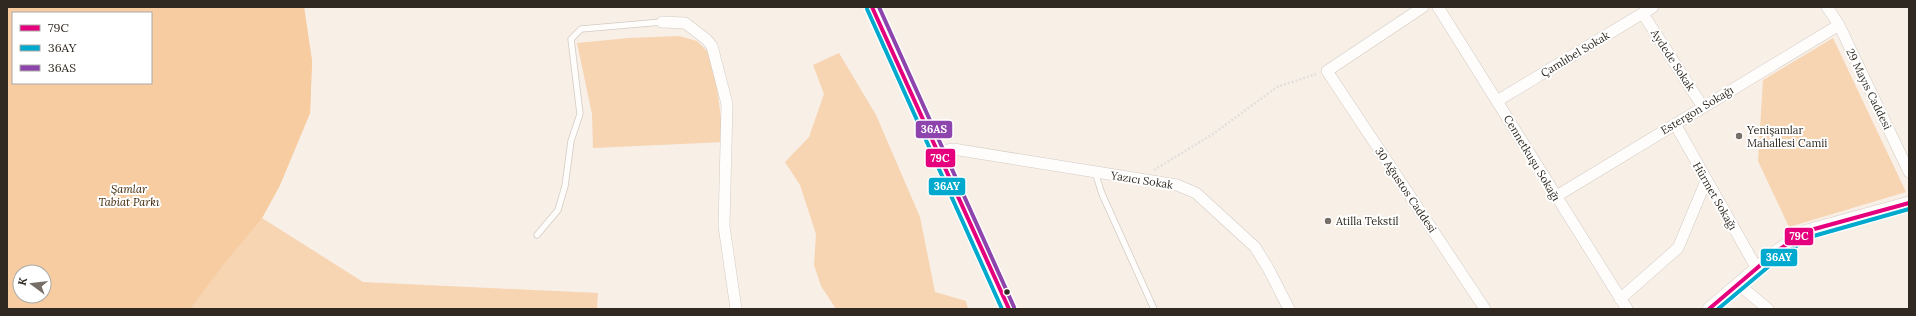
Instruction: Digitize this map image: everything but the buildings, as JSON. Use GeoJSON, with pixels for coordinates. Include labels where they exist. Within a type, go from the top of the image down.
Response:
{"type":"FeatureCollection","features":[{"type":"Feature","properties":{"kind":"main road"},"geometry":{"type":"LineString","coordinates":[[872,7],[1009,309]]}},
{"type":"Feature","properties":{"kind":"street"},"geometry":{"type":"LineString","coordinates":[[1327,71],[1423,7]]}},
{"type":"Feature","properties":{"kind":"street","name":"Cennetkuşu Sokağı"},"geometry":{"type":"LineString","coordinates":[[1438,7],[1555,197],[1627,309]]}},
{"type":"Feature","properties":{"kind":"street","name":"Çamlıbel Sokak"},"geometry":{"type":"LineString","coordinates":[[1497,101],[1654,7]]}},
{"type":"Feature","properties":{"kind":"street","name":"29 Mayıs Caddesi"},"geometry":{"type":"LineString","coordinates":[[1827,7],[1838,24],[1909,172]]}},
{"type":"Feature","properties":{"kind":"street","name":"Aydede Sokak"},"geometry":{"type":"LineString","coordinates":[[1643,14],[1702,107]]}},
{"type":"Feature","properties":{"kind":"street"},"geometry":{"type":"LineString","coordinates":[[662,22],[685,23],[706,39],[712,46],[727,104],[724,226],[736,309]]}},
{"type":"Feature","properties":{"kind":"street","name":"Estergon Sokağı"},"geometry":{"type":"LineString","coordinates":[[1555,197],[1838,24]]}},
{"type":"Feature","properties":{"kind":"street","name":"30 Ağustos Caddesi"},"geometry":{"type":"LineString","coordinates":[[1327,71],[1485,309]]}},
{"type":"Feature","properties":{"kind":"street","name":"Hürmet Sokağı"},"geometry":{"type":"LineString","coordinates":[[1675,124],[1756,267]]}},
{"type":"Feature","properties":{"kind":"street","name":"Yazıcı Sokak"},"geometry":{"type":"LineString","coordinates":[[937,152],[953,149],[1177,185],[1196,193],[1255,247],[1268,268],[1289,309]]}},
{"type":"Feature","properties":{"kind":"street"},"geometry":{"type":"LineString","coordinates":[[1620,299],[1678,248],[1706,181]]}},
{"type":"Feature","properties":{"kind":"street"},"geometry":{"type":"LineString","coordinates":[[1709,309],[1756,267],[1792,239],[1807,231],[1909,203]]}},
{"type":"Feature","properties":{"kind":"street"},"geometry":{"type":"LineString","coordinates":[[1738,284],[1768,309]]}},
{"type":"Feature","properties":{"kind":"lane"},"geometry":{"type":"LineString","coordinates":[[537,235],[558,210],[565,186],[571,141],[580,114],[571,39],[581,28],[662,22]]}},
{"type":"Feature","properties":{"kind":"lane"},"geometry":{"type":"LineString","coordinates":[[1095,172],[1102,194],[1154,309]]}},
{"type":"Feature","properties":{"kind":"path"},"geometry":{"type":"LineString","coordinates":[[1138,179],[1213,134],[1277,87],[1327,71]]}},
{"type":"Feature","properties":{"kind":"green space","name":"Şamlar Tabiat Parkı"},"geometry":{"type":"Polygon","coordinates":[[[7,7],[304,7],[312,61],[310,113],[280,185],[262,218],[363,282],[598,293],[597,309],[7,309],[7,7]]]}},
{"type":"Feature","properties":{"kind":"green space","name":"Şamlar Tabiat Parkı"},"geometry":{"type":"Polygon","coordinates":[[[7,7],[304,7],[312,61],[310,113],[280,185],[262,218],[223,265],[190,309],[7,309],[7,7]]]}},
{"type":"Feature","properties":{"kind":"green space"},"geometry":{"type":"Polygon","coordinates":[[[679,36],[697,41],[709,53],[717,88],[724,142],[593,148],[592,114],[577,43],[629,38],[679,36]]]}},
{"type":"Feature","properties":{"kind":"green space"},"geometry":{"type":"Polygon","coordinates":[[[1833,38],[1906,192],[1789,227],[1758,161],[1763,80],[1833,38]]]}},
{"type":"Feature","properties":{"kind":"green space"},"geometry":{"type":"Polygon","coordinates":[[[839,53],[876,115],[920,217],[935,292],[966,301],[968,309],[836,309],[821,286],[814,265],[816,234],[800,185],[785,162],[809,137],[824,94],[813,65],[839,53]]]}},
{"type":"Feature","properties":{"kind":"transit line","name":"79C"},"geometry":{"type":"LineString","coordinates":[[872,7],[1009,309]]}},
{"type":"Feature","properties":{"kind":"transit line","name":"36AS"},"geometry":{"type":"LineString","coordinates":[[879,7],[1014,307]]}},
{"type":"Feature","properties":{"kind":"transit line","name":"36AY"},"geometry":{"type":"LineString","coordinates":[[867,9],[1002,309]]}},
{"type":"Feature","properties":{"kind":"transit line","name":"79C"},"geometry":{"type":"LineString","coordinates":[[1709,309],[1777,251],[1807,231],[1909,203]]}},
{"type":"Feature","properties":{"kind":"transit line","name":"36AY"},"geometry":{"type":"LineString","coordinates":[[1718,309],[1781,256],[1810,237],[1909,209]]}},
{"type":"Feature","properties":{"kind":"place","name":"Yenişamlar Mahallesi Camii"},"geometry":{"type":"Point","coordinates":[1739,136]}},
{"type":"Feature","properties":{"kind":"place","name":"Atilla Tekstil"},"geometry":{"type":"Point","coordinates":[1328,221]}}]}
